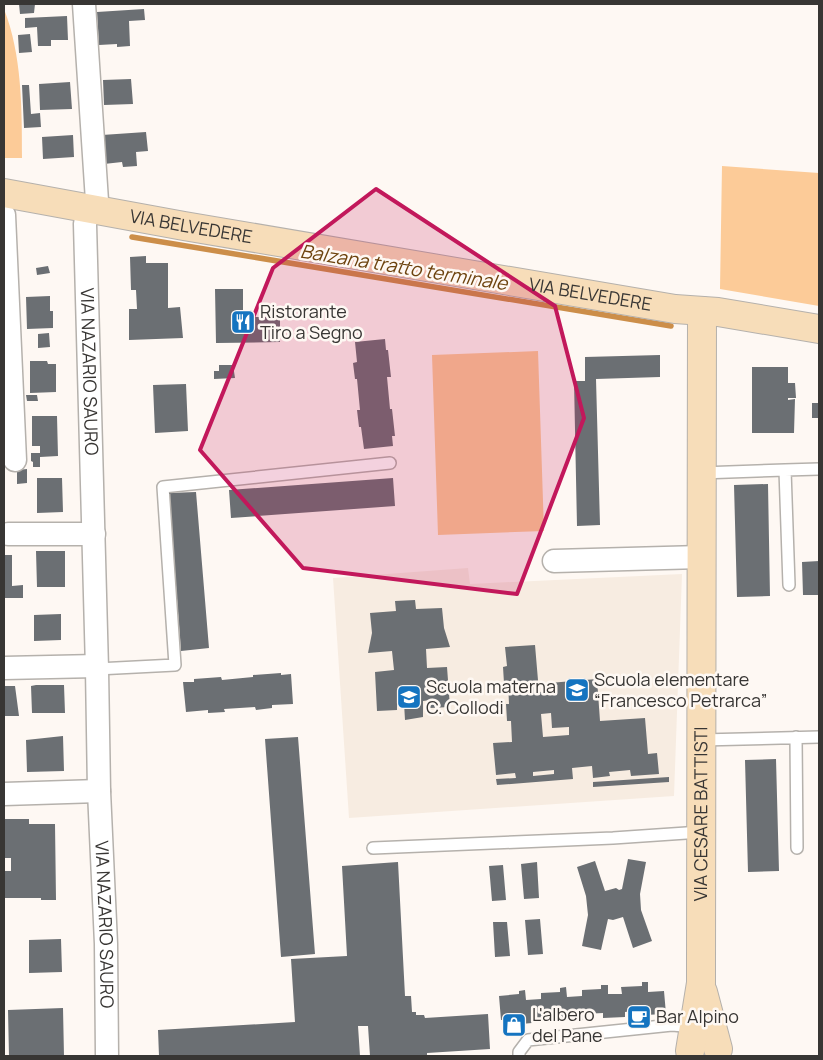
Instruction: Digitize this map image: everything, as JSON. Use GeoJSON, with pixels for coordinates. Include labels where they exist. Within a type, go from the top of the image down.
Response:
{"type":"FeatureCollection","features":[{"type":"Feature","properties":{"kind":"street"},"geometry":{"type":"LineString","coordinates":[[84,4],[97,202],[92,210]]}},
{"type":"Feature","properties":{"kind":"street","name":"VIA BELVEDERE"},"geometry":{"type":"LineString","coordinates":[[4,193],[92,210],[675,309],[718,312],[819,329]]}},
{"type":"Feature","properties":{"kind":"street","name":"VIA NAZARIO SAURO"},"geometry":{"type":"LineString","coordinates":[[92,210],[85,224],[99,792],[106,944],[106,1056]]}},
{"type":"Feature","properties":{"kind":"street"},"geometry":{"type":"LineString","coordinates":[[4,215],[15,460]]}},
{"type":"Feature","properties":{"kind":"street","name":"VIA CESARE BATTISTI"},"geometry":{"type":"LineString","coordinates":[[702,312],[701,983],[689,1045],[702,1046],[722,1053]]}},
{"type":"Feature","properties":{"kind":"street"},"geometry":{"type":"LineString","coordinates":[[8,534],[94,534]]}},
{"type":"Feature","properties":{"kind":"street"},"geometry":{"type":"LineString","coordinates":[[554,561],[701,556]]}},
{"type":"Feature","properties":{"kind":"street"},"geometry":{"type":"LineString","coordinates":[[4,668],[97,667]]}},
{"type":"Feature","properties":{"kind":"street"},"geometry":{"type":"LineString","coordinates":[[4,794],[99,792]]}},
{"type":"Feature","properties":{"kind":"street","name":"VIA CESARE BATTISTI"},"geometry":{"type":"LineString","coordinates":[[701,983],[722,1053]]}},
{"type":"Feature","properties":{"kind":"lane"},"geometry":{"type":"LineString","coordinates":[[97,667],[175,665],[163,487],[390,463]]}},
{"type":"Feature","properties":{"kind":"lane"},"geometry":{"type":"LineString","coordinates":[[701,473],[819,469]]}},
{"type":"Feature","properties":{"kind":"lane"},"geometry":{"type":"LineString","coordinates":[[785,470],[789,585]]}},
{"type":"Feature","properties":{"kind":"lane"},"geometry":{"type":"LineString","coordinates":[[796,737],[797,848]]}},
{"type":"Feature","properties":{"kind":"lane"},"geometry":{"type":"LineString","coordinates":[[701,740],[819,737]]}},
{"type":"Feature","properties":{"kind":"lane"},"geometry":{"type":"LineString","coordinates":[[373,848],[613,838],[701,832]]}},
{"type":"Feature","properties":{"kind":"lane"},"geometry":{"type":"LineString","coordinates":[[519,1056],[519,1052],[528,1040],[672,1026],[689,1045]]}},
{"type":"Feature","properties":{"kind":"highlighted area"},"geometry":{"type":"Polygon","coordinates":[[[376,189],[555,306],[584,418],[517,594],[303,568],[200,450],[273,268],[376,189]]]}},
{"type":"Feature","properties":{"kind":"shaded area"},"geometry":{"type":"Polygon","coordinates":[[[4,9],[18,63],[22,158],[4,158],[4,9]]]}},
{"type":"Feature","properties":{"kind":"shaded area"},"geometry":{"type":"Polygon","coordinates":[[[722,166],[819,173],[819,306],[720,289],[722,166]]]}},
{"type":"Feature","properties":{"kind":"shaded area"},"geometry":{"type":"Polygon","coordinates":[[[538,351],[544,531],[438,535],[432,355],[538,351]]]}},
{"type":"Feature","properties":{"kind":"shaded area"},"geometry":{"type":"Polygon","coordinates":[[[468,568],[470,584],[682,574],[674,796],[349,818],[333,578],[468,568]]]}},
{"type":"Feature","properties":{"kind":"building"},"geometry":{"type":"Polygon","coordinates":[[[19,4],[35,4],[34,13],[20,14],[19,4]]]}},
{"type":"Feature","properties":{"kind":"building"},"geometry":{"type":"Polygon","coordinates":[[[144,9],[145,20],[129,21],[130,46],[117,47],[117,44],[99,45],[97,12],[144,9]]]}},
{"type":"Feature","properties":{"kind":"building"},"geometry":{"type":"Polygon","coordinates":[[[67,16],[68,40],[51,40],[51,46],[38,46],[37,27],[25,28],[25,18],[67,16]]]}},
{"type":"Feature","properties":{"kind":"building"},"geometry":{"type":"Polygon","coordinates":[[[30,34],[32,52],[19,53],[18,35],[30,34]]]}},
{"type":"Feature","properties":{"kind":"building"},"geometry":{"type":"Polygon","coordinates":[[[131,79],[133,104],[104,105],[103,80],[131,79]]]}},
{"type":"Feature","properties":{"kind":"building"},"geometry":{"type":"Polygon","coordinates":[[[70,82],[72,109],[40,110],[39,84],[70,82]]]}},
{"type":"Feature","properties":{"kind":"building"},"geometry":{"type":"Polygon","coordinates":[[[22,85],[29,85],[31,114],[40,113],[41,127],[24,128],[22,85]]]}},
{"type":"Feature","properties":{"kind":"building"},"geometry":{"type":"Polygon","coordinates":[[[146,132],[148,151],[136,152],[137,166],[123,167],[122,162],[104,164],[102,135],[146,132]]]}},
{"type":"Feature","properties":{"kind":"building"},"geometry":{"type":"Polygon","coordinates":[[[73,135],[74,157],[43,159],[42,137],[73,135]]]}},
{"type":"Feature","properties":{"kind":"building"},"geometry":{"type":"Polygon","coordinates":[[[146,256],[146,263],[168,263],[168,308],[180,307],[183,338],[129,340],[129,309],[137,309],[136,290],[131,290],[130,257],[146,256]]]}},
{"type":"Feature","properties":{"kind":"building"},"geometry":{"type":"Polygon","coordinates":[[[48,266],[50,273],[37,275],[36,268],[48,266]]]}},
{"type":"Feature","properties":{"kind":"building"},"geometry":{"type":"Polygon","coordinates":[[[215,289],[243,289],[243,317],[280,317],[280,342],[216,343],[215,289]]]}},
{"type":"Feature","properties":{"kind":"building"},"geometry":{"type":"Polygon","coordinates":[[[50,296],[50,311],[53,311],[53,328],[27,329],[26,297],[50,296]]]}},
{"type":"Feature","properties":{"kind":"building"},"geometry":{"type":"Polygon","coordinates":[[[49,333],[50,347],[38,348],[38,334],[49,333]]]}},
{"type":"Feature","properties":{"kind":"building"},"geometry":{"type":"Polygon","coordinates":[[[385,339],[391,377],[387,377],[390,409],[392,409],[395,436],[392,436],[393,446],[364,449],[361,427],[359,427],[357,410],[360,410],[357,379],[355,379],[353,363],[357,362],[355,342],[385,339]]]}},
{"type":"Feature","properties":{"kind":"building"},"geometry":{"type":"Polygon","coordinates":[[[660,355],[660,377],[596,379],[600,525],[577,526],[574,381],[585,381],[585,357],[660,355]]]}},
{"type":"Feature","properties":{"kind":"building"},"geometry":{"type":"Polygon","coordinates":[[[30,361],[47,361],[48,364],[56,364],[56,392],[30,393],[30,361]]]}},
{"type":"Feature","properties":{"kind":"building"},"geometry":{"type":"Polygon","coordinates":[[[219,365],[233,365],[235,378],[214,379],[214,371],[219,371],[219,365]]]}},
{"type":"Feature","properties":{"kind":"building"},"geometry":{"type":"Polygon","coordinates":[[[752,367],[788,367],[788,383],[795,383],[796,398],[788,398],[788,400],[795,399],[794,433],[752,433],[752,367]]]}},
{"type":"Feature","properties":{"kind":"building"},"geometry":{"type":"Polygon","coordinates":[[[186,384],[188,431],[155,433],[153,385],[186,384]]]}},
{"type":"Feature","properties":{"kind":"building"},"geometry":{"type":"Polygon","coordinates":[[[26,395],[37,395],[38,401],[27,401],[26,395]]]}},
{"type":"Feature","properties":{"kind":"building"},"geometry":{"type":"Polygon","coordinates":[[[812,403],[819,403],[819,418],[812,418],[812,403]]]}},
{"type":"Feature","properties":{"kind":"building"},"geometry":{"type":"Polygon","coordinates":[[[32,416],[57,416],[58,456],[40,457],[40,467],[33,467],[33,462],[31,461],[31,453],[40,453],[40,446],[32,446],[32,416]]]}},
{"type":"Feature","properties":{"kind":"building"},"geometry":{"type":"Polygon","coordinates":[[[27,469],[27,483],[17,484],[17,470],[27,469]]]}},
{"type":"Feature","properties":{"kind":"building"},"geometry":{"type":"Polygon","coordinates":[[[37,478],[62,478],[63,512],[37,513],[37,478]]]}},
{"type":"Feature","properties":{"kind":"building"},"geometry":{"type":"Polygon","coordinates":[[[393,478],[395,506],[231,518],[229,490],[393,478]]]}},
{"type":"Feature","properties":{"kind":"building"},"geometry":{"type":"Polygon","coordinates":[[[768,484],[770,596],[737,597],[734,485],[768,484]]]}},
{"type":"Feature","properties":{"kind":"building"},"geometry":{"type":"Polygon","coordinates":[[[196,492],[209,648],[181,651],[169,493],[196,492]]]}},
{"type":"Feature","properties":{"kind":"building"},"geometry":{"type":"Polygon","coordinates":[[[36,551],[65,551],[65,587],[37,587],[36,551]]]}},
{"type":"Feature","properties":{"kind":"building"},"geometry":{"type":"Polygon","coordinates":[[[4,555],[12,555],[12,586],[23,585],[23,598],[4,598],[4,555]]]}},
{"type":"Feature","properties":{"kind":"building"},"geometry":{"type":"Polygon","coordinates":[[[819,561],[819,595],[803,595],[802,562],[819,561]]]}},
{"type":"Feature","properties":{"kind":"building"},"geometry":{"type":"Polygon","coordinates":[[[415,600],[416,609],[442,608],[444,628],[450,647],[426,649],[427,668],[447,667],[450,707],[430,708],[430,700],[423,701],[423,717],[405,720],[404,703],[397,703],[397,710],[377,711],[375,672],[394,670],[392,651],[368,653],[372,633],[370,613],[396,611],[395,601],[415,600]]]}},
{"type":"Feature","properties":{"kind":"building"},"geometry":{"type":"Polygon","coordinates":[[[61,614],[61,640],[34,641],[34,615],[61,614]]]}},
{"type":"Feature","properties":{"kind":"building"},"geometry":{"type":"Polygon","coordinates":[[[535,645],[539,692],[550,691],[549,683],[597,679],[600,721],[645,718],[648,754],[657,753],[659,774],[631,776],[630,770],[609,772],[610,776],[593,778],[592,766],[572,768],[573,779],[497,785],[496,779],[516,778],[515,773],[496,775],[493,743],[512,742],[511,721],[507,721],[506,704],[509,704],[508,682],[504,683],[503,667],[507,666],[505,647],[535,645]],[[551,713],[541,714],[543,737],[569,735],[569,727],[552,728],[551,713]],[[554,770],[533,772],[533,776],[554,774],[554,770]]]}},
{"type":"Feature","properties":{"kind":"building"},"geometry":{"type":"Polygon","coordinates":[[[281,673],[281,675],[291,674],[293,704],[272,705],[272,708],[256,710],[255,707],[224,709],[225,712],[208,713],[208,710],[186,712],[183,682],[194,682],[194,679],[221,677],[222,680],[281,673]]]}},
{"type":"Feature","properties":{"kind":"building"},"geometry":{"type":"Polygon","coordinates":[[[64,685],[65,713],[32,713],[31,686],[64,685]]]}},
{"type":"Feature","properties":{"kind":"building"},"geometry":{"type":"Polygon","coordinates":[[[4,686],[15,686],[19,716],[4,716],[4,686]]]}},
{"type":"Feature","properties":{"kind":"building"},"geometry":{"type":"Polygon","coordinates":[[[63,736],[64,771],[27,772],[26,740],[63,736]]]}},
{"type":"Feature","properties":{"kind":"building"},"geometry":{"type":"Polygon","coordinates":[[[298,737],[315,954],[281,957],[265,739],[298,737]]]}},
{"type":"Feature","properties":{"kind":"building"},"geometry":{"type":"Polygon","coordinates":[[[776,759],[779,871],[748,872],[745,760],[776,759]]]}},
{"type":"Feature","properties":{"kind":"building"},"geometry":{"type":"Polygon","coordinates":[[[669,777],[669,782],[593,787],[593,782],[669,777]]]}},
{"type":"Feature","properties":{"kind":"building"},"geometry":{"type":"Polygon","coordinates":[[[4,819],[29,819],[29,824],[55,824],[56,900],[4,898],[4,871],[11,871],[11,858],[5,858],[4,819]]]}},
{"type":"Feature","properties":{"kind":"building"},"geometry":{"type":"Polygon","coordinates":[[[628,859],[646,862],[640,894],[641,910],[652,941],[633,948],[623,917],[613,920],[608,919],[601,950],[582,946],[588,915],[586,896],[577,867],[595,861],[605,891],[616,888],[619,890],[622,889],[628,859]]]}},
{"type":"Feature","properties":{"kind":"building"},"geometry":{"type":"Polygon","coordinates":[[[398,862],[405,996],[411,996],[412,1012],[416,1012],[416,1015],[424,1015],[425,1018],[488,1014],[490,1049],[427,1053],[427,1056],[370,1056],[368,1026],[358,1026],[360,1056],[159,1056],[158,1030],[295,1022],[291,959],[347,956],[342,866],[398,862]]]}},
{"type":"Feature","properties":{"kind":"building"},"geometry":{"type":"Polygon","coordinates":[[[537,862],[539,898],[524,899],[521,864],[537,862]]]}},
{"type":"Feature","properties":{"kind":"building"},"geometry":{"type":"Polygon","coordinates":[[[503,865],[506,900],[492,901],[489,866],[503,865]]]}},
{"type":"Feature","properties":{"kind":"building"},"geometry":{"type":"Polygon","coordinates":[[[540,919],[543,954],[528,955],[525,920],[540,919]]]}},
{"type":"Feature","properties":{"kind":"building"},"geometry":{"type":"Polygon","coordinates":[[[493,922],[507,922],[510,956],[495,957],[493,922]]]}},
{"type":"Feature","properties":{"kind":"building"},"geometry":{"type":"Polygon","coordinates":[[[61,939],[62,972],[29,973],[29,940],[61,939]]]}},
{"type":"Feature","properties":{"kind":"building"},"geometry":{"type":"Polygon","coordinates":[[[642,982],[648,982],[648,992],[664,991],[666,1014],[644,1015],[643,1010],[625,1012],[625,1017],[603,1018],[603,1013],[583,1014],[584,1020],[562,1021],[562,1016],[543,1017],[543,1022],[521,1024],[521,1019],[501,1020],[499,996],[519,994],[519,991],[525,990],[526,1000],[541,999],[541,993],[560,992],[560,988],[566,987],[567,997],[582,996],[582,990],[601,989],[601,985],[608,985],[608,994],[622,994],[621,987],[642,986],[642,982]]]}},
{"type":"Feature","properties":{"kind":"building"},"geometry":{"type":"Polygon","coordinates":[[[63,1008],[64,1056],[9,1056],[8,1010],[63,1008]]]}},
{"type":"Feature","properties":{"kind":"waterway","name":"Balzana tratto terminale"},"geometry":{"type":"LineString","coordinates":[[132,237],[671,326]]}},
{"type":"Feature","properties":{"kind":"place","name":"Ristorante Tiro a Segno"},"geometry":{"type":"Point","coordinates":[243,322]}},
{"type":"Feature","properties":{"kind":"place","name":"Scuola elementare “Francesco Petrarca”"},"geometry":{"type":"Point","coordinates":[577,690]}},
{"type":"Feature","properties":{"kind":"place","name":"Scuola materna C. Collodi"},"geometry":{"type":"Point","coordinates":[409,697]}},
{"type":"Feature","properties":{"kind":"place","name":"Bar Alpino"},"geometry":{"type":"Point","coordinates":[639,1017]}},
{"type":"Feature","properties":{"kind":"place","name":"L'albero del Pane"},"geometry":{"type":"Point","coordinates":[514,1025]}}]}
